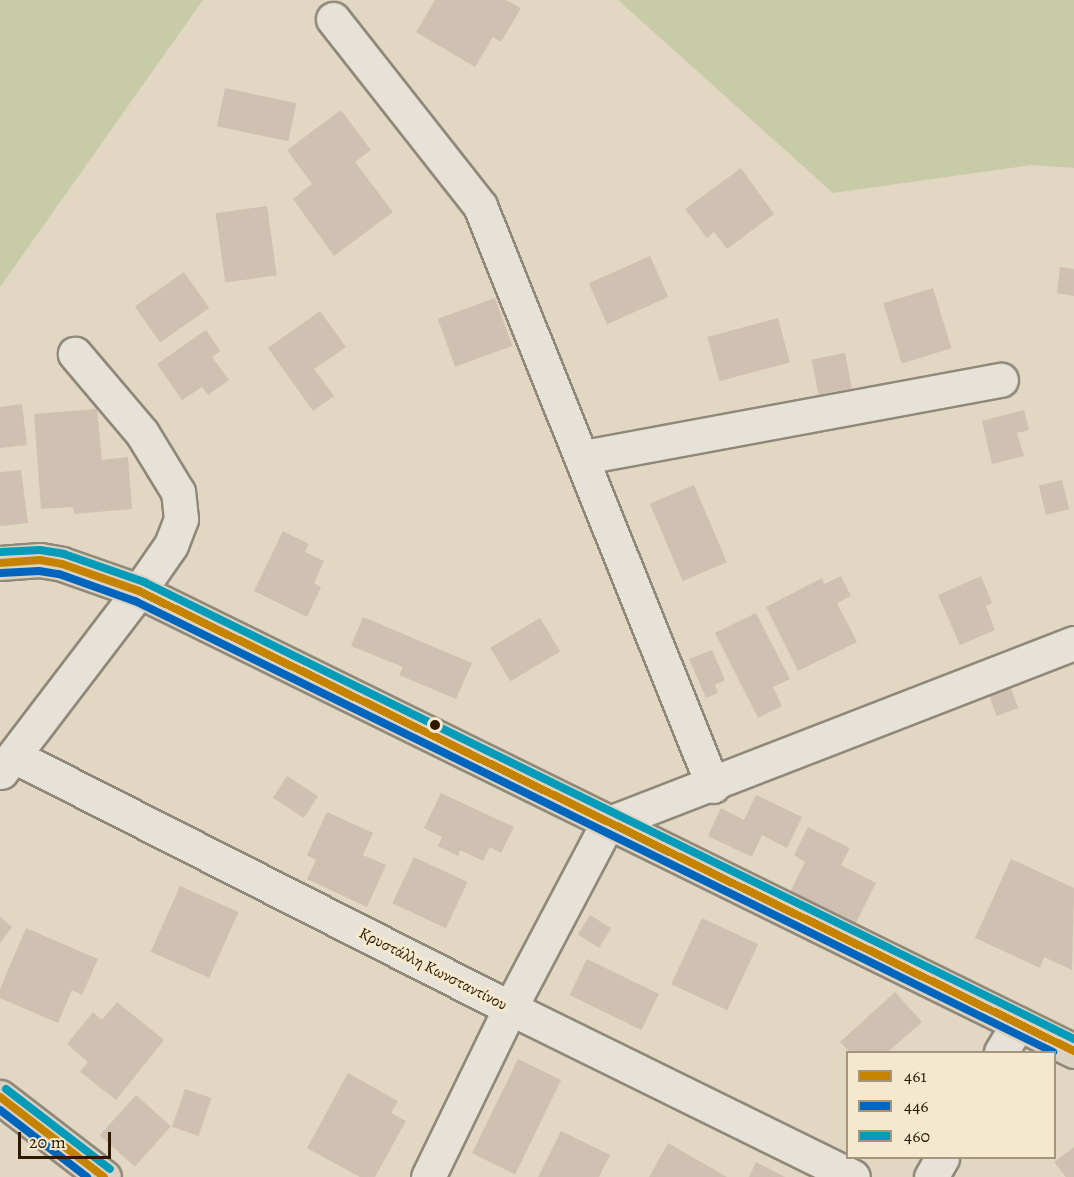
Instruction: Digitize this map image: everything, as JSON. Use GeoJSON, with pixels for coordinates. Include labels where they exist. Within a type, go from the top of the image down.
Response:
{"type":"FeatureCollection","features":[{"type":"Feature","properties":{"kind":"main road"},"geometry":{"type":"LineString","coordinates":[[0,563],[40,560],[62,564],[139,591],[607,824],[1074,1051]]}},
{"type":"Feature","properties":{"kind":"main road"},"geometry":{"type":"LineString","coordinates":[[0,1097],[104,1177]]}},
{"type":"Feature","properties":{"kind":"street"},"geometry":{"type":"LineString","coordinates":[[333,19],[480,206],[584,457],[713,786]]}},
{"type":"Feature","properties":{"kind":"street"},"geometry":{"type":"LineString","coordinates":[[7,765],[139,591],[171,545],[182,519],[178,492],[142,433],[75,354]]}},
{"type":"Feature","properties":{"kind":"street"},"geometry":{"type":"LineString","coordinates":[[584,457],[1001,380]]}},
{"type":"Feature","properties":{"kind":"street"},"geometry":{"type":"LineString","coordinates":[[428,1177],[510,1008],[607,824],[713,786],[1074,643]]}},
{"type":"Feature","properties":{"kind":"street","name":"Κρυστάλλη Κωνσταντίνου"},"geometry":{"type":"LineString","coordinates":[[7,765],[853,1177]]}},
{"type":"Feature","properties":{"kind":"street"},"geometry":{"type":"LineString","coordinates":[[1002,1051],[1017,1024]]}},
{"type":"Feature","properties":{"kind":"street"},"geometry":{"type":"LineString","coordinates":[[931,1177],[941,1159]]}},
{"type":"Feature","properties":{"kind":"green space"},"geometry":{"type":"Polygon","coordinates":[[[0,0],[203,0],[0,287],[0,0]]]}},
{"type":"Feature","properties":{"kind":"green space"},"geometry":{"type":"Polygon","coordinates":[[[618,0],[1074,0],[1074,168],[1032,165],[833,193],[618,0]]]}},
{"type":"Feature","properties":{"kind":"building"},"geometry":{"type":"Polygon","coordinates":[[[435,0],[506,0],[521,8],[501,42],[493,37],[475,67],[416,32],[435,0]]]}},
{"type":"Feature","properties":{"kind":"building"},"geometry":{"type":"Polygon","coordinates":[[[225,88],[296,103],[288,141],[217,126],[225,88]]]}},
{"type":"Feature","properties":{"kind":"building"},"geometry":{"type":"Polygon","coordinates":[[[341,110],[371,150],[355,162],[393,212],[334,256],[293,199],[312,184],[287,150],[341,110]]]}},
{"type":"Feature","properties":{"kind":"building"},"geometry":{"type":"Polygon","coordinates":[[[741,168],[774,214],[727,249],[714,232],[707,238],[685,209],[741,168]]]}},
{"type":"Feature","properties":{"kind":"building"},"geometry":{"type":"Polygon","coordinates":[[[267,206],[277,275],[225,283],[216,213],[267,206]]]}},
{"type":"Feature","properties":{"kind":"building"},"geometry":{"type":"Polygon","coordinates":[[[650,256],[668,297],[607,324],[589,283],[650,256]]]}},
{"type":"Feature","properties":{"kind":"building"},"geometry":{"type":"Polygon","coordinates":[[[1060,267],[1074,269],[1074,296],[1057,293],[1060,267]]]}},
{"type":"Feature","properties":{"kind":"building"},"geometry":{"type":"Polygon","coordinates":[[[184,272],[209,308],[160,342],[135,306],[184,272]]]}},
{"type":"Feature","properties":{"kind":"building"},"geometry":{"type":"Polygon","coordinates":[[[933,288],[951,348],[902,363],[883,303],[933,288]]]}},
{"type":"Feature","properties":{"kind":"building"},"geometry":{"type":"Polygon","coordinates":[[[495,298],[512,346],[455,367],[438,319],[495,298]]]}},
{"type":"Feature","properties":{"kind":"building"},"geometry":{"type":"Polygon","coordinates":[[[320,311],[346,347],[314,369],[334,396],[313,411],[268,348],[320,311]]]}},
{"type":"Feature","properties":{"kind":"building"},"geometry":{"type":"Polygon","coordinates":[[[778,318],[790,362],[719,381],[707,337],[778,318]]]}},
{"type":"Feature","properties":{"kind":"building"},"geometry":{"type":"Polygon","coordinates":[[[206,330],[220,351],[212,357],[229,380],[208,395],[202,387],[182,400],[157,364],[206,330]]]}},
{"type":"Feature","properties":{"kind":"building"},"geometry":{"type":"Polygon","coordinates":[[[845,353],[852,388],[818,395],[812,359],[845,353]]]}},
{"type":"Feature","properties":{"kind":"building"},"geometry":{"type":"Polygon","coordinates":[[[22,404],[27,445],[0,448],[0,407],[22,404]]]}},
{"type":"Feature","properties":{"kind":"building"},"geometry":{"type":"Polygon","coordinates":[[[97,409],[102,460],[128,457],[132,509],[74,514],[73,507],[41,509],[34,414],[97,409]]]}},
{"type":"Feature","properties":{"kind":"building"},"geometry":{"type":"Polygon","coordinates":[[[1024,410],[1029,430],[1017,433],[1024,456],[992,464],[982,421],[1024,410]]]}},
{"type":"Feature","properties":{"kind":"building"},"geometry":{"type":"Polygon","coordinates":[[[21,470],[28,523],[0,526],[0,472],[21,470]]]}},
{"type":"Feature","properties":{"kind":"building"},"geometry":{"type":"Polygon","coordinates":[[[1062,480],[1069,509],[1046,515],[1039,486],[1062,480]]]}},
{"type":"Feature","properties":{"kind":"building"},"geometry":{"type":"Polygon","coordinates":[[[694,485],[727,562],[683,581],[650,504],[694,485]]]}},
{"type":"Feature","properties":{"kind":"building"},"geometry":{"type":"Polygon","coordinates":[[[283,531],[309,544],[305,552],[324,561],[314,583],[321,587],[307,617],[254,591],[283,531]]]}},
{"type":"Feature","properties":{"kind":"building"},"geometry":{"type":"Polygon","coordinates":[[[841,576],[851,596],[837,603],[857,642],[798,671],[766,607],[822,578],[824,584],[841,576]]]}},
{"type":"Feature","properties":{"kind":"building"},"geometry":{"type":"Polygon","coordinates":[[[981,576],[992,603],[986,606],[995,630],[960,645],[938,595],[981,576]]]}},
{"type":"Feature","properties":{"kind":"building"},"geometry":{"type":"Polygon","coordinates":[[[756,613],[790,679],[773,687],[782,706],[758,718],[715,633],[756,613]]]}},
{"type":"Feature","properties":{"kind":"building"},"geometry":{"type":"Polygon","coordinates":[[[363,617],[472,663],[456,699],[399,675],[403,667],[351,646],[363,617]]]}},
{"type":"Feature","properties":{"kind":"building"},"geometry":{"type":"Polygon","coordinates":[[[540,618],[560,651],[510,681],[490,648],[540,618]]]}},
{"type":"Feature","properties":{"kind":"building"},"geometry":{"type":"Polygon","coordinates":[[[712,650],[725,680],[715,685],[718,693],[706,698],[689,659],[712,650]]]}},
{"type":"Feature","properties":{"kind":"building"},"geometry":{"type":"Polygon","coordinates":[[[1008,680],[1018,708],[997,716],[986,688],[1008,680]]]}},
{"type":"Feature","properties":{"kind":"building"},"geometry":{"type":"Polygon","coordinates":[[[287,776],[318,796],[304,818],[273,798],[287,776]]]}},
{"type":"Feature","properties":{"kind":"building"},"geometry":{"type":"Polygon","coordinates":[[[441,793],[514,827],[501,853],[490,847],[483,861],[460,850],[458,856],[438,846],[442,837],[424,828],[441,793]]]}},
{"type":"Feature","properties":{"kind":"building"},"geometry":{"type":"Polygon","coordinates":[[[756,795],[802,817],[787,848],[762,835],[752,857],[708,836],[721,808],[744,820],[756,795]]]}},
{"type":"Feature","properties":{"kind":"building"},"geometry":{"type":"Polygon","coordinates":[[[327,812],[373,833],[363,855],[386,865],[367,907],[307,879],[316,860],[307,855],[327,812]]]}},
{"type":"Feature","properties":{"kind":"building"},"geometry":{"type":"Polygon","coordinates":[[[808,827],[850,848],[841,865],[876,883],[853,929],[788,896],[805,862],[794,855],[808,827]]]}},
{"type":"Feature","properties":{"kind":"building"},"geometry":{"type":"Polygon","coordinates":[[[414,857],[467,882],[446,928],[392,903],[414,857]]]}},
{"type":"Feature","properties":{"kind":"building"},"geometry":{"type":"Polygon","coordinates":[[[1011,859],[1074,888],[1072,970],[1044,957],[1040,968],[975,938],[1011,859]]]}},
{"type":"Feature","properties":{"kind":"building"},"geometry":{"type":"Polygon","coordinates":[[[180,886],[238,912],[209,978],[151,952],[180,886]]]}},
{"type":"Feature","properties":{"kind":"building"},"geometry":{"type":"Polygon","coordinates":[[[590,915],[611,928],[599,948],[578,935],[590,915]]]}},
{"type":"Feature","properties":{"kind":"building"},"geometry":{"type":"Polygon","coordinates":[[[0,917],[12,927],[0,943],[0,917]]]}},
{"type":"Feature","properties":{"kind":"building"},"geometry":{"type":"Polygon","coordinates":[[[702,918],[758,944],[727,1010],[671,984],[702,918]]]}},
{"type":"Feature","properties":{"kind":"building"},"geometry":{"type":"Polygon","coordinates":[[[26,928],[98,959],[82,995],[72,990],[58,1023],[0,998],[0,989],[26,928]]]}},
{"type":"Feature","properties":{"kind":"building"},"geometry":{"type":"Polygon","coordinates":[[[587,959],[659,994],[641,1030],[569,995],[587,959]]]}},
{"type":"Feature","properties":{"kind":"building"},"geometry":{"type":"Polygon","coordinates":[[[895,992],[922,1022],[889,1051],[849,1051],[840,1042],[895,992]]]}},
{"type":"Feature","properties":{"kind":"building"},"geometry":{"type":"Polygon","coordinates":[[[117,1002],[164,1040],[116,1100],[80,1072],[88,1062],[67,1044],[93,1012],[102,1020],[117,1002]]]}},
{"type":"Feature","properties":{"kind":"building"},"geometry":{"type":"Polygon","coordinates":[[[518,1059],[561,1080],[515,1174],[472,1153],[518,1059]]]}},
{"type":"Feature","properties":{"kind":"building"},"geometry":{"type":"Polygon","coordinates":[[[348,1073],[398,1101],[391,1113],[406,1121],[375,1177],[360,1177],[307,1148],[348,1073]]]}},
{"type":"Feature","properties":{"kind":"building"},"geometry":{"type":"Polygon","coordinates":[[[185,1089],[211,1098],[198,1136],[172,1127],[185,1089]]]}},
{"type":"Feature","properties":{"kind":"building"},"geometry":{"type":"Polygon","coordinates":[[[136,1095],[171,1126],[135,1167],[100,1135],[136,1095]]]}},
{"type":"Feature","properties":{"kind":"building"},"geometry":{"type":"Polygon","coordinates":[[[561,1131],[610,1155],[599,1177],[538,1177],[561,1131]]]}},
{"type":"Feature","properties":{"kind":"building"},"geometry":{"type":"Polygon","coordinates":[[[668,1143],[727,1177],[649,1177],[668,1143]]]}},
{"type":"Feature","properties":{"kind":"building"},"geometry":{"type":"Polygon","coordinates":[[[1074,1147],[1074,1177],[1066,1177],[1054,1162],[1074,1147]]]}},
{"type":"Feature","properties":{"kind":"building"},"geometry":{"type":"Polygon","coordinates":[[[756,1162],[785,1177],[749,1177],[756,1162]]]}},
{"type":"Feature","properties":{"kind":"transit line","name":"460"},"geometry":{"type":"LineString","coordinates":[[0,552],[40,550],[64,554],[144,582],[1074,1039]]}},
{"type":"Feature","properties":{"kind":"transit line","name":"461"},"geometry":{"type":"LineString","coordinates":[[0,563],[40,560],[62,564],[139,591],[1074,1051]]}},
{"type":"Feature","properties":{"kind":"transit line","name":"446"},"geometry":{"type":"LineString","coordinates":[[1,573],[39,571],[59,574],[135,601],[1051,1051]]}},
{"type":"Feature","properties":{"kind":"transit line","name":"460"},"geometry":{"type":"LineString","coordinates":[[6,1089],[110,1169]]}},
{"type":"Feature","properties":{"kind":"transit line","name":"461"},"geometry":{"type":"LineString","coordinates":[[0,1097],[104,1177]]}},
{"type":"Feature","properties":{"kind":"transit line","name":"446"},"geometry":{"type":"LineString","coordinates":[[0,1110],[87,1177]]}}]}
